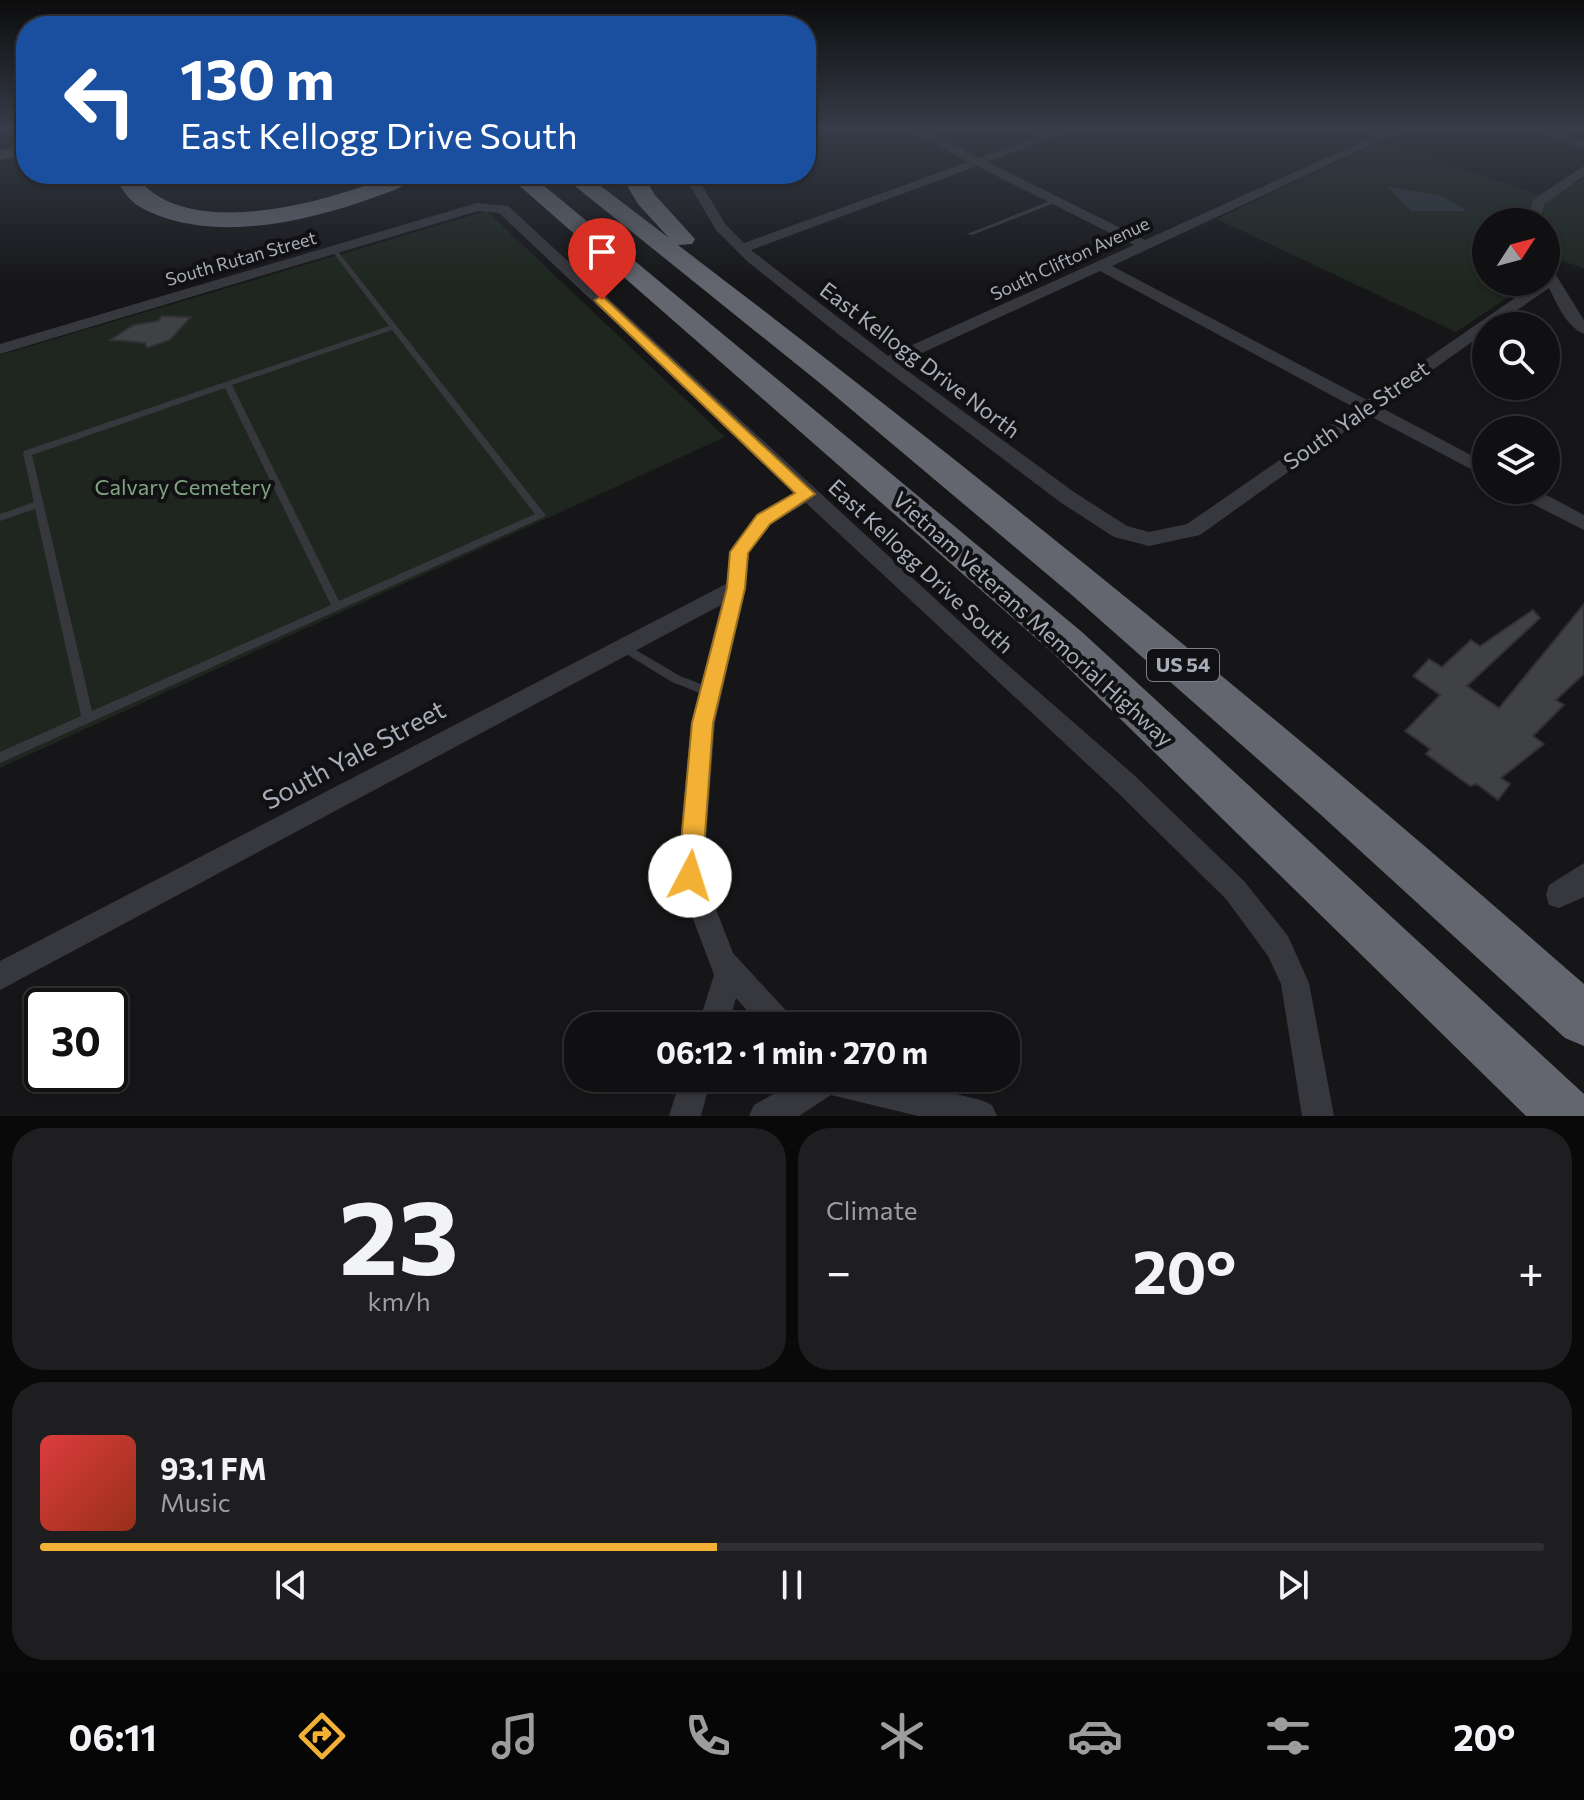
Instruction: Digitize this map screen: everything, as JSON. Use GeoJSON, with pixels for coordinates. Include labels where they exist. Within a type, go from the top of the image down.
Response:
{"type":"FeatureCollection","features":[{"type":"Feature","properties":{"kind":"highway"},"geometry":{"type":"LineString","coordinates":[[134,184],[144,200],[169,211],[202,217],[256,217],[331,204],[382,184]]}},
{"type":"Feature","properties":{"kind":"highway","name":"Vietnam Veterans Memorial Highway"},"geometry":{"type":"LineString","coordinates":[[529,184],[1068,643],[1566,1116]]}},
{"type":"Feature","properties":{"kind":"highway","name":"US 54"},"geometry":{"type":"LineString","coordinates":[[584,184],[768,326],[1158,643],[1584,1019]]}},
{"type":"Feature","properties":{"kind":"highway"},"geometry":{"type":"LineString","coordinates":[[637,184],[646,199],[687,244],[768,326]]}},
{"type":"Feature","properties":{"kind":"street"},"geometry":{"type":"LineString","coordinates":[[743,248],[926,181]]}},
{"type":"Feature","properties":{"kind":"street"},"geometry":{"type":"LineString","coordinates":[[1016,181],[1143,244]]}},
{"type":"Feature","properties":{"kind":"street","name":"South Clifton Avenue"},"geometry":{"type":"LineString","coordinates":[[886,363],[1282,181]]}},
{"type":"Feature","properties":{"kind":"street"},"geometry":{"type":"LineString","coordinates":[[1536,208],[1538,202],[1568,181]]}},
{"type":"Feature","properties":{"kind":"street","name":"East Kellogg Drive North"},"geometry":{"type":"LineString","coordinates":[[695,184],[721,227],[743,248],[886,363],[1121,532],[1149,539],[1157,537]]}},
{"type":"Feature","properties":{"kind":"street","name":"South Rutan Street"},"geometry":{"type":"LineString","coordinates":[[0,347],[477,207],[492,207]]}},
{"type":"Feature","properties":{"kind":"street","name":"East Kellogg Drive South"},"geometry":{"type":"LineString","coordinates":[[492,207],[503,209],[514,219],[1235,890],[1278,946],[1295,983],[1318,1116]]}},
{"type":"Feature","properties":{"kind":"street"},"geometry":{"type":"LineString","coordinates":[[1100,265],[1472,463]]}},
{"type":"Feature","properties":{"kind":"street"},"geometry":{"type":"LineString","coordinates":[[1560,293],[1584,329]]}},
{"type":"Feature","properties":{"kind":"street","name":"South Yale Street"},"geometry":{"type":"LineString","coordinates":[[1157,537],[1193,530],[1519,296]]}},
{"type":"Feature","properties":{"kind":"street"},"geometry":{"type":"LineString","coordinates":[[768,1012],[723,963],[690,876],[703,723],[736,588],[739,552],[764,519],[807,494]]}},
{"type":"Feature","properties":{"kind":"street"},"geometry":{"type":"LineString","coordinates":[[1548,504],[1584,523]]}},
{"type":"Feature","properties":{"kind":"street","name":"South Yale Street"},"geometry":{"type":"LineString","coordinates":[[0,976],[736,588]]}},
{"type":"Feature","properties":{"kind":"street"},"geometry":{"type":"LineString","coordinates":[[1559,895],[1577,886],[1584,876]]}},
{"type":"Feature","properties":{"kind":"street"},"geometry":{"type":"LineString","coordinates":[[717,1012],[730,970]]}},
{"type":"Feature","properties":{"kind":"street"},"geometry":{"type":"LineString","coordinates":[[685,1116],[692,1092]]}},
{"type":"Feature","properties":{"kind":"street"},"geometry":{"type":"LineString","coordinates":[[765,1116],[777,1112],[807,1092]]}},
{"type":"Feature","properties":{"kind":"street"},"geometry":{"type":"LineString","coordinates":[[880,1092],[981,1116]]}},
{"type":"Feature","properties":{"kind":"lane"},"geometry":{"type":"LineString","coordinates":[[970,234],[1055,201]]}},
{"type":"Feature","properties":{"kind":"lane"},"geometry":{"type":"LineString","coordinates":[[0,758],[541,515],[334,250]]}},
{"type":"Feature","properties":{"kind":"lane"},"geometry":{"type":"LineString","coordinates":[[88,719],[27,453],[394,327]]}},
{"type":"Feature","properties":{"kind":"lane"},"geometry":{"type":"LineString","coordinates":[[227,384],[337,607]]}},
{"type":"Feature","properties":{"kind":"lane"},"geometry":{"type":"LineString","coordinates":[[0,518],[39,504]]}},
{"type":"Feature","properties":{"kind":"lane"},"geometry":{"type":"LineString","coordinates":[[624,647],[676,679],[710,693]]}},
{"type":"Feature","properties":{"kind":"green space"},"geometry":{"type":"Polygon","coordinates":[[[1298,181],[1498,181],[1529,192],[1551,195],[1584,181],[1584,268],[1560,260],[1560,208],[1472,208],[1472,296],[1510,296],[1486,312],[1472,312],[1472,321],[1456,332],[1217,219],[1298,181]]]}},
{"type":"Feature","properties":{"kind":"green space","name":"Calvary Cemetery"},"geometry":{"type":"Polygon","coordinates":[[[487,211],[725,437],[0,768],[0,355],[487,211]]]}},
{"type":"Feature","properties":{"kind":"shaded area"},"geometry":{"type":"Polygon","coordinates":[[[1388,187],[1442,196],[1467,211],[1411,211],[1388,187]]]}},
{"type":"Feature","properties":{"kind":"building"},"geometry":{"type":"Polygon","coordinates":[[[162,316],[191,317],[170,340],[147,348],[145,343],[110,340],[133,325],[158,321],[162,316]]]}},
{"type":"Feature","properties":{"kind":"building"},"geometry":{"type":"Polygon","coordinates":[[[1584,604],[1584,674],[1556,700],[1564,705],[1533,736],[1544,744],[1501,778],[1510,784],[1498,800],[1477,784],[1470,786],[1426,754],[1430,749],[1405,731],[1440,695],[1413,676],[1429,659],[1442,667],[1471,640],[1480,646],[1533,610],[1540,618],[1467,686],[1499,708],[1584,604]]]}},
{"type":"Feature","properties":{"kind":"route"},"geometry":{"type":"LineString","coordinates":[[602,300],[807,494],[764,519],[739,552],[736,588],[703,723],[690,876]]}}]}
